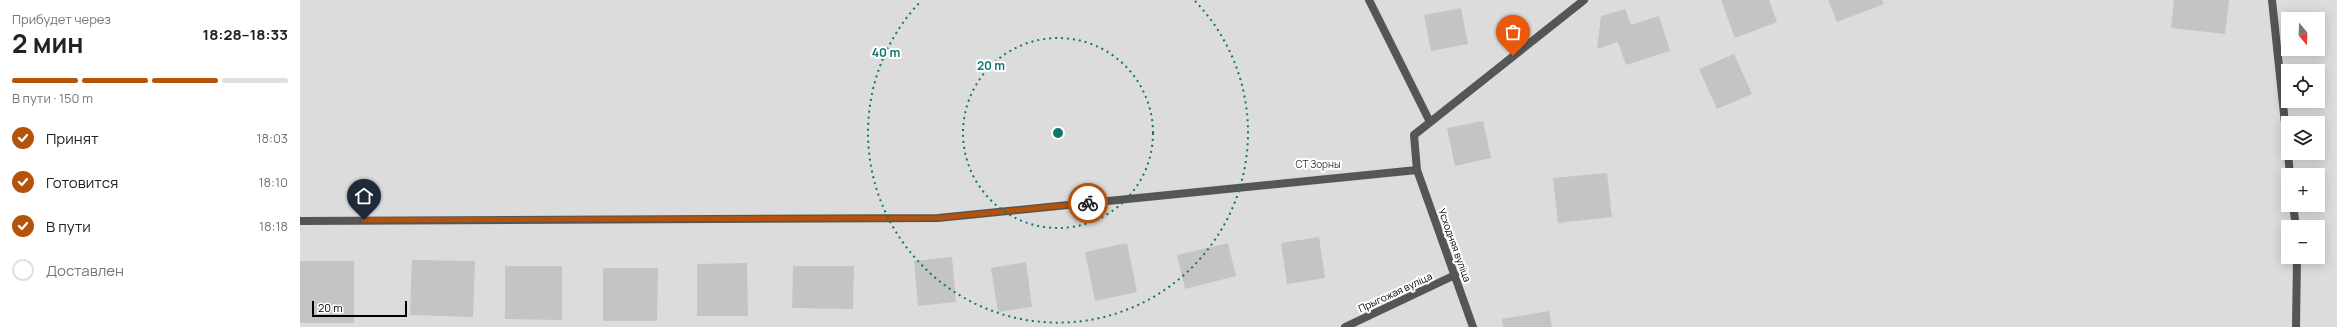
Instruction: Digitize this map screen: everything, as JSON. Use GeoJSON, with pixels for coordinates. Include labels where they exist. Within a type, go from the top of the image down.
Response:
{"type":"FeatureCollection","features":[{"type":"Feature","properties":{"kind":"street"},"geometry":{"type":"LineString","coordinates":[[1369,0],[1430,122],[1584,0]]}},
{"type":"Feature","properties":{"kind":"street"},"geometry":{"type":"LineString","coordinates":[[2272,0],[2284,116]]}},
{"type":"Feature","properties":{"kind":"street","name":"Усходняя вуліца"},"geometry":{"type":"LineString","coordinates":[[1430,122],[1414,135],[1417,170],[1473,327]]}},
{"type":"Feature","properties":{"kind":"street"},"geometry":{"type":"LineString","coordinates":[[300,221],[938,218],[1417,170]]}},
{"type":"Feature","properties":{"kind":"street"},"geometry":{"type":"LineString","coordinates":[[2296,327],[2297,264]]}},
{"type":"Feature","properties":{"kind":"street","name":"Прыгожая вуліца"},"geometry":{"type":"LineString","coordinates":[[1344,327],[1455,275]]}},
{"type":"Feature","properties":{"kind":"green space","name":"СТ Зорны"},"geometry":{"type":"Polygon","coordinates":[[[300,0],[2337,0],[2337,327],[300,327],[300,0]]]}},
{"type":"Feature","properties":{"kind":"building"},"geometry":{"type":"Polygon","coordinates":[[[1721,0],[1769,0],[1777,22],[1735,38],[1721,0]]]}},
{"type":"Feature","properties":{"kind":"building"},"geometry":{"type":"Polygon","coordinates":[[[1828,0],[1882,0],[1884,4],[1837,22],[1828,0]]]}},
{"type":"Feature","properties":{"kind":"building"},"geometry":{"type":"Polygon","coordinates":[[[2174,0],[2229,0],[2225,34],[2171,28],[2174,0]]]}},
{"type":"Feature","properties":{"kind":"building"},"geometry":{"type":"Polygon","coordinates":[[[1461,8],[1468,44],[1431,51],[1424,15],[1461,8]]]}},
{"type":"Feature","properties":{"kind":"building"},"geometry":{"type":"Polygon","coordinates":[[[1625,9],[1631,25],[1659,16],[1670,51],[1626,65],[1618,42],[1597,49],[1601,16],[1625,9]]]}},
{"type":"Feature","properties":{"kind":"building"},"geometry":{"type":"Polygon","coordinates":[[[1734,54],[1752,94],[1717,109],[1699,69],[1734,54]]]}},
{"type":"Feature","properties":{"kind":"building"},"geometry":{"type":"Polygon","coordinates":[[[1483,121],[1491,158],[1455,166],[1447,128],[1483,121]]]}},
{"type":"Feature","properties":{"kind":"building"},"geometry":{"type":"Polygon","coordinates":[[[1607,173],[1612,217],[1558,223],[1553,178],[1607,173]]]}},
{"type":"Feature","properties":{"kind":"building"},"geometry":{"type":"Polygon","coordinates":[[[1319,237],[1325,278],[1287,284],[1281,243],[1319,237]]]}},
{"type":"Feature","properties":{"kind":"building"},"geometry":{"type":"Polygon","coordinates":[[[1127,243],[1137,292],[1095,301],[1085,252],[1127,243]]]}},
{"type":"Feature","properties":{"kind":"building"},"geometry":{"type":"Polygon","coordinates":[[[1228,243],[1236,276],[1185,289],[1177,255],[1228,243]]]}},
{"type":"Feature","properties":{"kind":"building"},"geometry":{"type":"Polygon","coordinates":[[[952,257],[956,302],[918,306],[914,261],[952,257]]]}},
{"type":"Feature","properties":{"kind":"building"},"geometry":{"type":"Polygon","coordinates":[[[412,260],[475,261],[473,317],[410,315],[412,260]]]}},
{"type":"Feature","properties":{"kind":"building"},"geometry":{"type":"Polygon","coordinates":[[[300,261],[354,261],[354,323],[300,323],[300,261]]]}},
{"type":"Feature","properties":{"kind":"building"},"geometry":{"type":"Polygon","coordinates":[[[1026,262],[1032,307],[998,312],[991,268],[1026,262]]]}},
{"type":"Feature","properties":{"kind":"building"},"geometry":{"type":"Polygon","coordinates":[[[747,263],[748,316],[697,316],[697,264],[747,263]]]}},
{"type":"Feature","properties":{"kind":"building"},"geometry":{"type":"Polygon","coordinates":[[[505,266],[562,266],[562,320],[505,319],[505,266]]]}},
{"type":"Feature","properties":{"kind":"building"},"geometry":{"type":"Polygon","coordinates":[[[793,266],[854,266],[853,309],[792,308],[793,266]]]}},
{"type":"Feature","properties":{"kind":"building"},"geometry":{"type":"Polygon","coordinates":[[[603,268],[658,268],[657,321],[603,321],[603,268]]]}},
{"type":"Feature","properties":{"kind":"building"},"geometry":{"type":"Polygon","coordinates":[[[1549,311],[1552,327],[1503,327],[1502,319],[1549,311]]]}},
{"type":"Feature","properties":{"kind":"way so far"},"geometry":{"type":"LineString","coordinates":[[1088,203],[1417,170],[1414,135],[1513,56]]}},
{"type":"Feature","properties":{"kind":"route"},"geometry":{"type":"LineString","coordinates":[[364,220],[938,218],[1088,203]]}}]}
